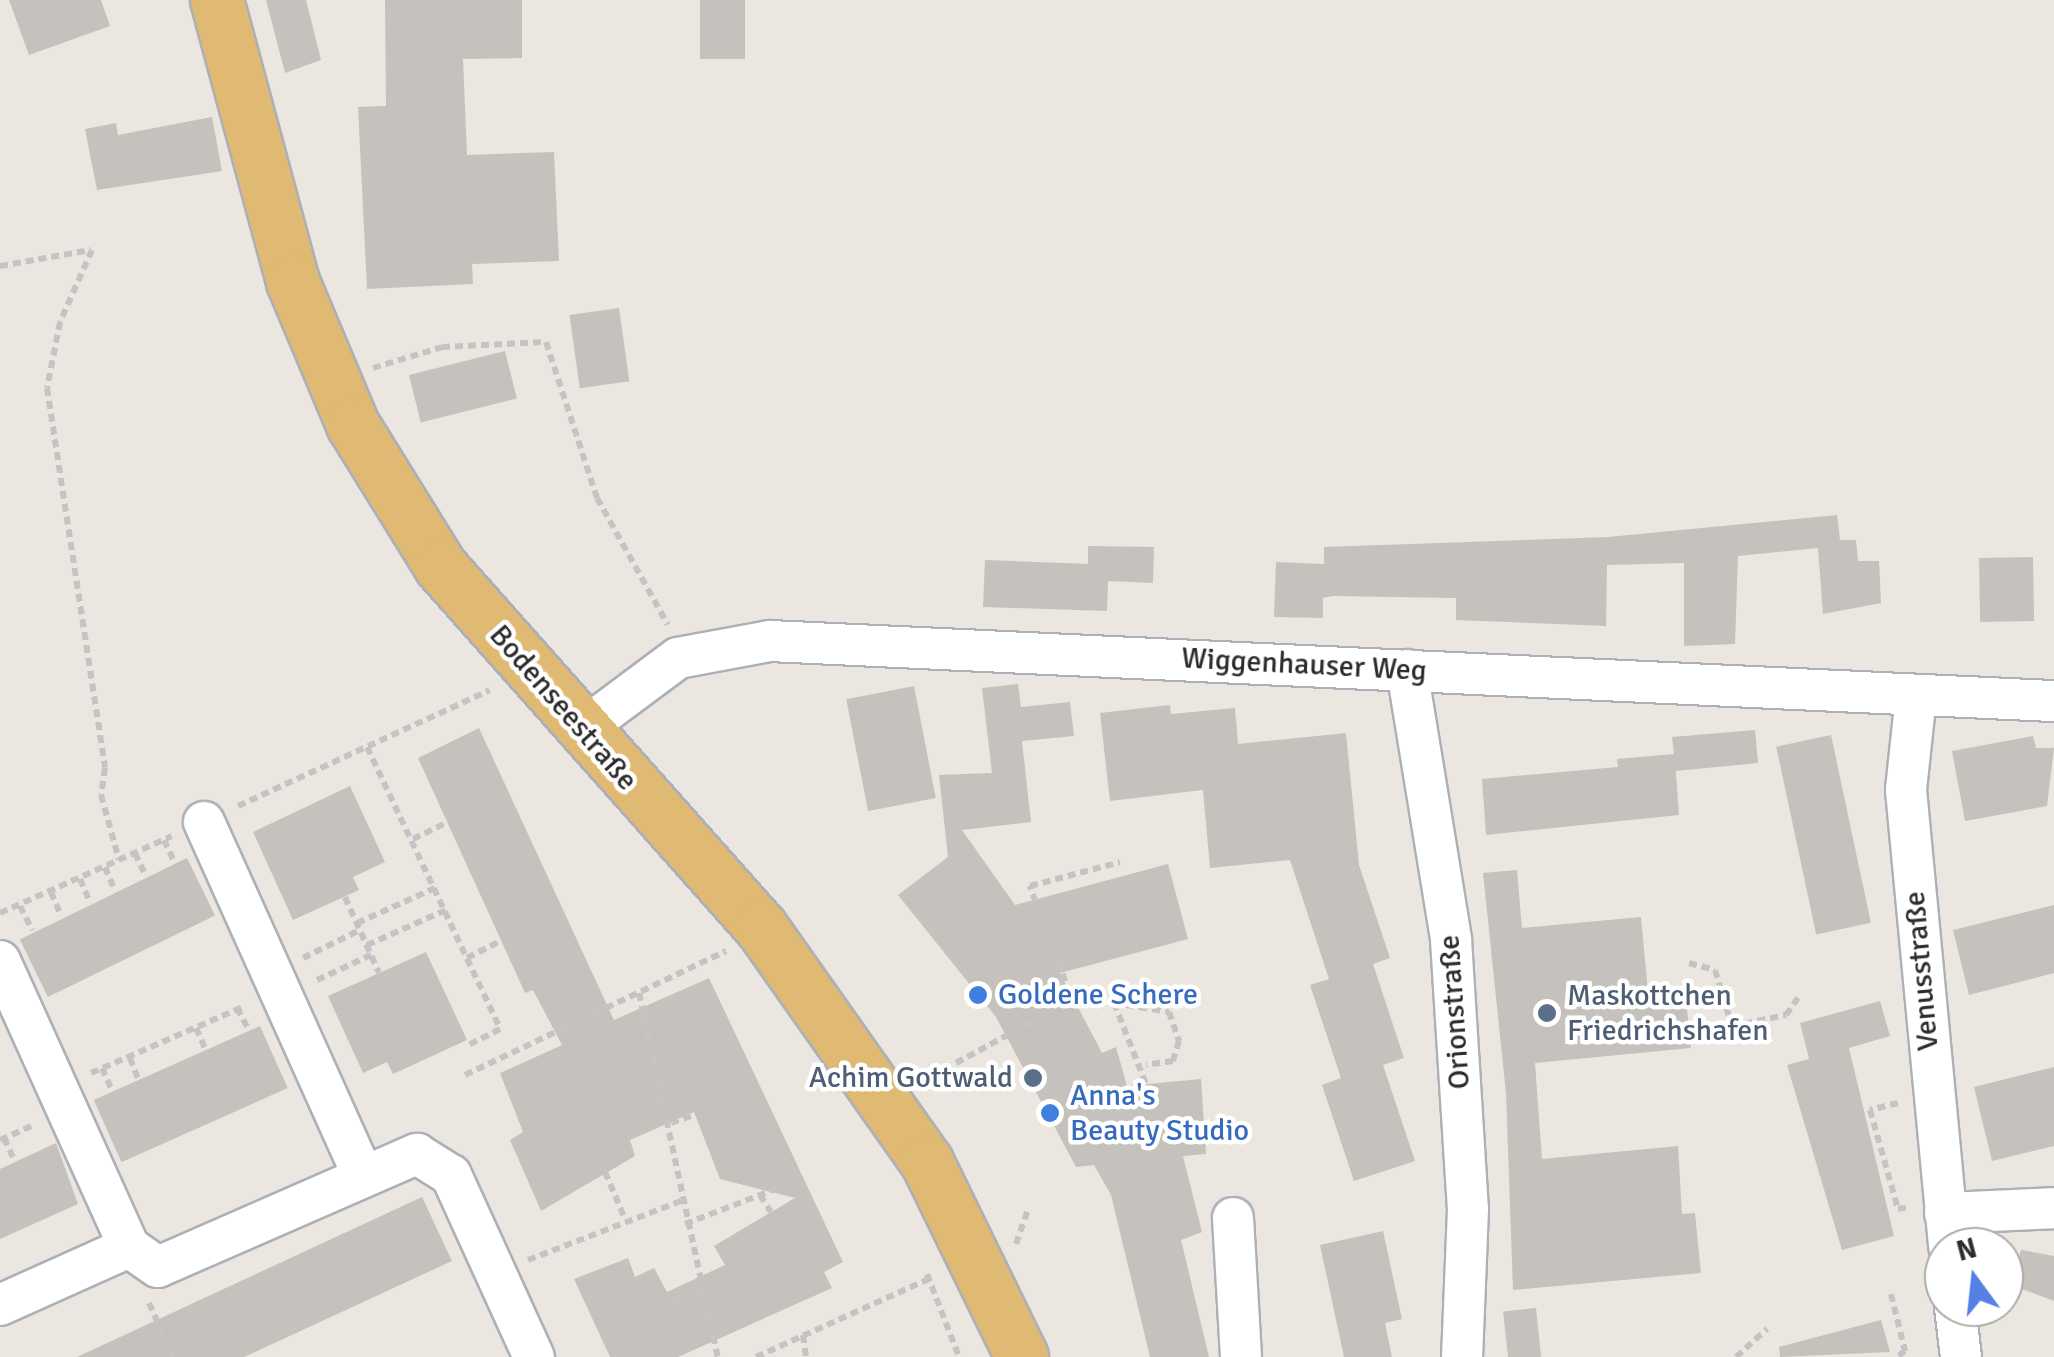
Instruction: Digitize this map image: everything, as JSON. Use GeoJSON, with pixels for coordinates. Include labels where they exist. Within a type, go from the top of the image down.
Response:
{"type":"FeatureCollection","features":[{"type":"Feature","properties":{"kind":"main road","name":"Bodenseestraße"},"geometry":{"type":"LineString","coordinates":[[217,0],[293,282],[332,376],[441,566],[580,731],[762,927],[901,1124],[1022,1357]]}},
{"type":"Feature","properties":{"kind":"street","name":"Wiggenhauser Weg"},"geometry":{"type":"LineString","coordinates":[[580,731],[678,658],[770,641],[2054,701]]}},
{"type":"Feature","properties":{"kind":"street","name":"Orionstraße"},"geometry":{"type":"LineString","coordinates":[[1407,670],[1451,940],[1468,1209],[1462,1357]]}},
{"type":"Feature","properties":{"kind":"street","name":"Venusstraße"},"geometry":{"type":"LineString","coordinates":[[1916,696],[1906,790],[1947,1227]]}},
{"type":"Feature","properties":{"kind":"street"},"geometry":{"type":"LineString","coordinates":[[204,822],[290,979],[363,1175]]}},
{"type":"Feature","properties":{"kind":"street"},"geometry":{"type":"LineString","coordinates":[[0,961],[129,1246],[158,1267],[416,1154],[436,1161],[496,1273],[534,1357]]}},
{"type":"Feature","properties":{"kind":"street"},"geometry":{"type":"LineString","coordinates":[[1962,1227],[2054,1208]]}},
{"type":"Feature","properties":{"kind":"street"},"geometry":{"type":"LineString","coordinates":[[1234,1218],[1242,1357]]}},
{"type":"Feature","properties":{"kind":"street"},"geometry":{"type":"LineString","coordinates":[[0,1305],[129,1246]]}},
{"type":"Feature","properties":{"kind":"street"},"geometry":{"type":"LineString","coordinates":[[1959,1327],[1964,1356]]}},
{"type":"Feature","properties":{"kind":"path"},"geometry":{"type":"LineString","coordinates":[[0,266],[92,250],[60,322],[47,388],[105,768],[101,795],[118,860]]}},
{"type":"Feature","properties":{"kind":"path"},"geometry":{"type":"LineString","coordinates":[[332,376],[442,347],[546,342],[597,498],[678,658]]}},
{"type":"Feature","properties":{"kind":"path"},"geometry":{"type":"LineString","coordinates":[[0,913],[498,686]]}},
{"type":"Feature","properties":{"kind":"path"},"geometry":{"type":"LineString","coordinates":[[367,747],[500,1029],[470,1044]]}},
{"type":"Feature","properties":{"kind":"path"},"geometry":{"type":"LineString","coordinates":[[413,839],[448,822]]}},
{"type":"Feature","properties":{"kind":"path"},"geometry":{"type":"LineString","coordinates":[[164,840],[175,864]]}},
{"type":"Feature","properties":{"kind":"path"},"geometry":{"type":"LineString","coordinates":[[135,853],[146,877]]}},
{"type":"Feature","properties":{"kind":"path"},"geometry":{"type":"LineString","coordinates":[[1040,914],[1030,886],[1120,862]]}},
{"type":"Feature","properties":{"kind":"path"},"geometry":{"type":"LineString","coordinates":[[104,867],[115,891]]}},
{"type":"Feature","properties":{"kind":"path"},"geometry":{"type":"LineString","coordinates":[[80,879],[90,903]]}},
{"type":"Feature","properties":{"kind":"path"},"geometry":{"type":"LineString","coordinates":[[58,1087],[237,1008],[290,979],[359,927],[435,888]]}},
{"type":"Feature","properties":{"kind":"path"},"geometry":{"type":"LineString","coordinates":[[51,892],[61,916]]}},
{"type":"Feature","properties":{"kind":"path"},"geometry":{"type":"LineString","coordinates":[[345,897],[379,973]]}},
{"type":"Feature","properties":{"kind":"path"},"geometry":{"type":"LineString","coordinates":[[20,906],[32,930]]}},
{"type":"Feature","properties":{"kind":"path"},"geometry":{"type":"LineString","coordinates":[[367,945],[446,910]]}},
{"type":"Feature","properties":{"kind":"path"},"geometry":{"type":"LineString","coordinates":[[467,958],[502,940]]}},
{"type":"Feature","properties":{"kind":"path"},"geometry":{"type":"LineString","coordinates":[[466,1074],[739,945]]}},
{"type":"Feature","properties":{"kind":"path"},"geometry":{"type":"LineString","coordinates":[[1054,949],[1072,1000]]}},
{"type":"Feature","properties":{"kind":"path"},"geometry":{"type":"LineString","coordinates":[[290,979],[371,955]]}},
{"type":"Feature","properties":{"kind":"path"},"geometry":{"type":"LineString","coordinates":[[1689,963],[1715,970],[1732,1026],[1786,1015],[1798,998]]}},
{"type":"Feature","properties":{"kind":"path"},"geometry":{"type":"LineString","coordinates":[[640,993],[671,1123],[680,1201],[718,1357]]}},
{"type":"Feature","properties":{"kind":"path"},"geometry":{"type":"LineString","coordinates":[[956,1063],[1072,1000],[1169,1012],[1179,1041],[1173,1061],[1146,1066]]}},
{"type":"Feature","properties":{"kind":"path"},"geometry":{"type":"LineString","coordinates":[[1114,1003],[1128,1049],[1146,1066],[1146,1084]]}},
{"type":"Feature","properties":{"kind":"path"},"geometry":{"type":"LineString","coordinates":[[237,1008],[249,1031]]}},
{"type":"Feature","properties":{"kind":"path"},"geometry":{"type":"LineString","coordinates":[[196,1028],[206,1050]]}},
{"type":"Feature","properties":{"kind":"path"},"geometry":{"type":"LineString","coordinates":[[1119,1056],[1128,1049]]}},
{"type":"Feature","properties":{"kind":"path"},"geometry":{"type":"LineString","coordinates":[[130,1058],[139,1081]]}},
{"type":"Feature","properties":{"kind":"path"},"geometry":{"type":"LineString","coordinates":[[102,1068],[112,1093]]}},
{"type":"Feature","properties":{"kind":"path"},"geometry":{"type":"LineString","coordinates":[[671,1123],[694,1115]]}},
{"type":"Feature","properties":{"kind":"path"},"geometry":{"type":"LineString","coordinates":[[4,1138],[14,1162]]}},
{"type":"Feature","properties":{"kind":"path"},"geometry":{"type":"LineString","coordinates":[[606,1172],[624,1219]]}},
{"type":"Feature","properties":{"kind":"path"},"geometry":{"type":"LineString","coordinates":[[685,1224],[783,1186]]}},
{"type":"Feature","properties":{"kind":"path"},"geometry":{"type":"LineString","coordinates":[[760,1195],[771,1212]]}},
{"type":"Feature","properties":{"kind":"path"},"geometry":{"type":"LineString","coordinates":[[496,1273],[624,1219],[680,1201]]}},
{"type":"Feature","properties":{"kind":"path"},"geometry":{"type":"LineString","coordinates":[[756,1357],[930,1279]]}},
{"type":"Feature","properties":{"kind":"path"},"geometry":{"type":"LineString","coordinates":[[673,1302],[701,1290]]}},
{"type":"Feature","properties":{"kind":"path"},"geometry":{"type":"LineString","coordinates":[[1891,1294],[1905,1352],[1896,1357]]}},
{"type":"Feature","properties":{"kind":"path"},"geometry":{"type":"LineString","coordinates":[[146,1298],[173,1357]]}},
{"type":"Feature","properties":{"kind":"path"},"geometry":{"type":"LineString","coordinates":[[1736,1357],[1767,1329]]}},
{"type":"Feature","properties":{"kind":"path"},"geometry":{"type":"LineString","coordinates":[[803,1335],[806,1357]]}},
{"type":"Feature","properties":{"kind":"building"},"geometry":{"type":"Polygon","coordinates":[[[9,0],[101,0],[110,26],[29,55],[9,0]]]}},
{"type":"Feature","properties":{"kind":"building"},"geometry":{"type":"Polygon","coordinates":[[[266,0],[306,0],[321,60],[285,73],[266,0]]]}},
{"type":"Feature","properties":{"kind":"building"},"geometry":{"type":"Polygon","coordinates":[[[385,0],[522,0],[522,58],[463,59],[467,155],[554,152],[559,261],[472,264],[473,284],[367,289],[358,107],[386,106],[385,0]]]}},
{"type":"Feature","properties":{"kind":"building"},"geometry":{"type":"Polygon","coordinates":[[[700,0],[745,0],[745,59],[700,59],[700,0]]]}},
{"type":"Feature","properties":{"kind":"building"},"geometry":{"type":"Polygon","coordinates":[[[212,117],[222,171],[97,190],[85,129],[116,123],[118,135],[212,117]]]}},
{"type":"Feature","properties":{"kind":"building"},"geometry":{"type":"Polygon","coordinates":[[[619,308],[629,381],[580,388],[569,315],[619,308]]]}},
{"type":"Feature","properties":{"kind":"building"},"geometry":{"type":"Polygon","coordinates":[[[505,351],[517,399],[421,422],[409,375],[505,351]]]}},
{"type":"Feature","properties":{"kind":"building"},"geometry":{"type":"Polygon","coordinates":[[[1837,515],[1840,540],[1856,540],[1858,561],[1879,561],[1881,603],[1823,614],[1818,548],[1738,556],[1735,644],[1684,646],[1684,563],[1607,565],[1606,626],[1456,620],[1456,598],[1333,596],[1323,598],[1323,618],[1274,617],[1276,562],[1324,564],[1324,547],[1608,537],[1837,515]]]}},
{"type":"Feature","properties":{"kind":"building"},"geometry":{"type":"Polygon","coordinates":[[[1088,546],[1154,547],[1153,583],[1108,581],[1107,611],[983,607],[985,560],[1088,564],[1088,546]]]}},
{"type":"Feature","properties":{"kind":"building"},"geometry":{"type":"Polygon","coordinates":[[[2033,557],[2034,621],[1980,622],[1979,558],[2033,557]]]}},
{"type":"Feature","properties":{"kind":"building"},"geometry":{"type":"Polygon","coordinates":[[[1018,684],[1021,707],[1070,702],[1074,736],[1022,741],[1031,822],[962,830],[1015,905],[1168,864],[1188,939],[1060,973],[1102,1053],[1116,1047],[1127,1086],[1201,1079],[1206,1154],[1183,1156],[1202,1232],[1181,1240],[1209,1357],[1150,1357],[1111,1195],[1094,1165],[1076,1167],[996,1017],[898,895],[948,857],[939,775],[992,773],[982,688],[1018,684]]]}},
{"type":"Feature","properties":{"kind":"building"},"geometry":{"type":"Polygon","coordinates":[[[914,686],[936,798],[868,811],[846,699],[914,686]]]}},
{"type":"Feature","properties":{"kind":"building"},"geometry":{"type":"Polygon","coordinates":[[[1170,705],[1171,714],[1235,708],[1238,744],[1346,733],[1359,865],[1390,958],[1373,964],[1404,1058],[1383,1065],[1415,1161],[1354,1181],[1322,1085],[1341,1078],[1310,985],[1329,979],[1290,860],[1210,868],[1203,790],[1110,801],[1100,713],[1170,705]]]}},
{"type":"Feature","properties":{"kind":"building"},"geometry":{"type":"Polygon","coordinates":[[[479,728],[614,1020],[709,978],[843,1262],[824,1272],[832,1288],[678,1357],[610,1357],[574,1279],[628,1258],[635,1277],[654,1268],[667,1292],[725,1265],[714,1246],[795,1198],[720,1179],[694,1112],[630,1140],[635,1156],[541,1211],[510,1140],[523,1132],[500,1073],[562,1045],[533,990],[525,993],[418,758],[479,728]]]}},
{"type":"Feature","properties":{"kind":"building"},"geometry":{"type":"Polygon","coordinates":[[[1755,730],[1758,763],[1676,771],[1675,759],[1679,815],[1486,835],[1482,779],[1618,767],[1617,759],[1674,754],[1672,737],[1755,730]]]}},
{"type":"Feature","properties":{"kind":"building"},"geometry":{"type":"Polygon","coordinates":[[[1831,735],[1871,923],[1816,934],[1776,747],[1831,735]]]}},
{"type":"Feature","properties":{"kind":"building"},"geometry":{"type":"Polygon","coordinates":[[[2033,736],[2036,748],[2054,748],[2047,806],[1965,821],[1952,751],[2033,736]]]}},
{"type":"Feature","properties":{"kind":"building"},"geometry":{"type":"Polygon","coordinates":[[[350,786],[385,862],[353,877],[359,890],[293,920],[253,832],[350,786]]]}},
{"type":"Feature","properties":{"kind":"building"},"geometry":{"type":"Polygon","coordinates":[[[187,858],[215,916],[48,997],[20,940],[187,858]]]}},
{"type":"Feature","properties":{"kind":"building"},"geometry":{"type":"Polygon","coordinates":[[[1517,870],[1522,928],[1641,917],[1648,992],[1685,989],[1691,1048],[1535,1063],[1542,1159],[1678,1146],[1682,1214],[1695,1213],[1701,1273],[1513,1290],[1506,1093],[1483,873],[1517,870]]]}},
{"type":"Feature","properties":{"kind":"building"},"geometry":{"type":"Polygon","coordinates":[[[2054,905],[2054,973],[1969,995],[1953,930],[2054,905]]]}},
{"type":"Feature","properties":{"kind":"building"},"geometry":{"type":"Polygon","coordinates":[[[426,952],[467,1040],[393,1074],[387,1062],[363,1073],[328,996],[426,952]]]}},
{"type":"Feature","properties":{"kind":"building"},"geometry":{"type":"Polygon","coordinates":[[[1880,1001],[1890,1036],[1849,1048],[1894,1236],[1842,1250],[1787,1065],[1809,1059],[1800,1023],[1880,1001]]]}},
{"type":"Feature","properties":{"kind":"building"},"geometry":{"type":"Polygon","coordinates":[[[260,1026],[288,1088],[121,1162],[94,1100],[260,1026]]]}},
{"type":"Feature","properties":{"kind":"building"},"geometry":{"type":"Polygon","coordinates":[[[2054,1067],[2054,1146],[1992,1161],[1974,1087],[2054,1067]]]}},
{"type":"Feature","properties":{"kind":"building"},"geometry":{"type":"Polygon","coordinates":[[[56,1143],[78,1204],[0,1239],[0,1169],[56,1143]]]}},
{"type":"Feature","properties":{"kind":"building"},"geometry":{"type":"Polygon","coordinates":[[[422,1197],[452,1261],[244,1357],[77,1357],[422,1197]]]}},
{"type":"Feature","properties":{"kind":"building"},"geometry":{"type":"Polygon","coordinates":[[[1383,1231],[1402,1319],[1385,1323],[1392,1357],[1344,1357],[1320,1245],[1383,1231]]]}},
{"type":"Feature","properties":{"kind":"building"},"geometry":{"type":"Polygon","coordinates":[[[2024,1251],[2054,1256],[2054,1301],[2024,1290],[2024,1251]]]}},
{"type":"Feature","properties":{"kind":"building"},"geometry":{"type":"Polygon","coordinates":[[[1536,1308],[1541,1357],[1508,1357],[1503,1311],[1536,1308]]]}},
{"type":"Feature","properties":{"kind":"building"},"geometry":{"type":"Polygon","coordinates":[[[1881,1320],[1890,1352],[1780,1357],[1779,1347],[1881,1320]]]}},
{"type":"Feature","properties":{"kind":"place","name":"Goldene Schere"},"geometry":{"type":"Point","coordinates":[978,995]}},
{"type":"Feature","properties":{"kind":"place","name":"Maskottchen Friedrichshafen"},"geometry":{"type":"Point","coordinates":[1547,1013]}},
{"type":"Feature","properties":{"kind":"place","name":"Achim Gottwald"},"geometry":{"type":"Point","coordinates":[1033,1078]}},
{"type":"Feature","properties":{"kind":"place","name":"Anna's Beauty Studio"},"geometry":{"type":"Point","coordinates":[1050,1113]}}]}
